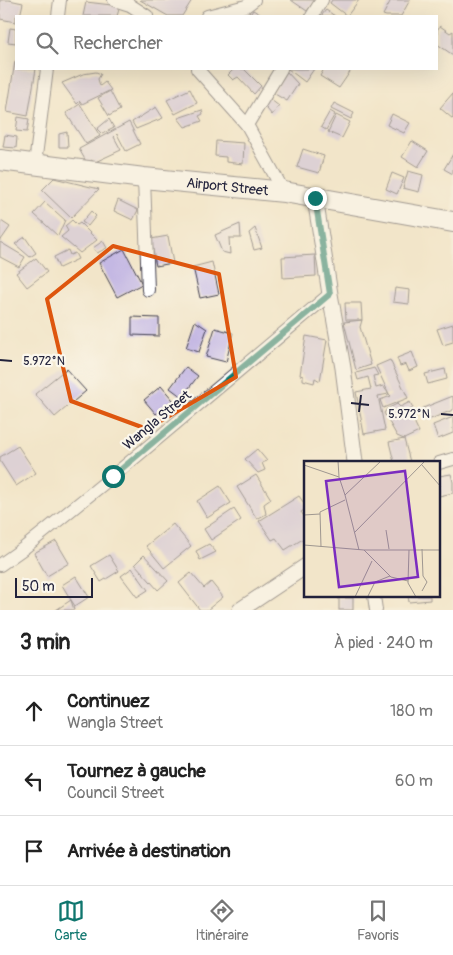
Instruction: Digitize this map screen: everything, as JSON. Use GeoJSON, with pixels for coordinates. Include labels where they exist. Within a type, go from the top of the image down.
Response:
{"type":"FeatureCollection","features":[{"type":"Feature","properties":{"kind":"highway","name":"Airport Street"},"geometry":{"type":"LineString","coordinates":[[0,160],[144,178],[284,192],[453,222]]}},
{"type":"Feature","properties":{"kind":"street"},"geometry":{"type":"LineString","coordinates":[[58,15],[60,0]]}},
{"type":"Feature","properties":{"kind":"street"},"geometry":{"type":"LineString","coordinates":[[114,0],[130,5],[145,15]]}},
{"type":"Feature","properties":{"kind":"street"},"geometry":{"type":"LineString","coordinates":[[211,15],[246,6],[254,0]]}},
{"type":"Feature","properties":{"kind":"street"},"geometry":{"type":"LineString","coordinates":[[313,15],[322,0]]}},
{"type":"Feature","properties":{"kind":"street"},"geometry":{"type":"LineString","coordinates":[[35,164],[47,70]]}},
{"type":"Feature","properties":{"kind":"street"},"geometry":{"type":"LineString","coordinates":[[197,70],[247,125],[284,192]]}},
{"type":"Feature","properties":{"kind":"street"},"geometry":{"type":"LineString","coordinates":[[247,125],[279,70]]}},
{"type":"Feature","properties":{"kind":"street"},"geometry":{"type":"LineString","coordinates":[[144,178],[148,290]]}},
{"type":"Feature","properties":{"kind":"street"},"geometry":{"type":"LineString","coordinates":[[315,198],[343,368],[355,461]]}},
{"type":"Feature","properties":{"kind":"street","name":"Wangla Street"},"geometry":{"type":"LineString","coordinates":[[0,565],[113,476],[330,294]]}},
{"type":"Feature","properties":{"kind":"street"},"geometry":{"type":"LineString","coordinates":[[440,463],[453,458]]}},
{"type":"Feature","properties":{"kind":"street"},"geometry":{"type":"LineString","coordinates":[[240,610],[304,567]]}},
{"type":"Feature","properties":{"kind":"highlighted area"},"geometry":{"type":"Polygon","coordinates":[[[113,246],[219,274],[236,377],[147,429],[71,401],[47,299],[113,246]]]}},
{"type":"Feature","properties":{"kind":"building"},"geometry":{"type":"Polygon","coordinates":[[[0,0],[23,3],[20,15],[15,15],[15,22],[0,19],[0,0]]]}},
{"type":"Feature","properties":{"kind":"building"},"geometry":{"type":"Polygon","coordinates":[[[140,0],[192,0],[183,15],[166,15],[140,0]]]}},
{"type":"Feature","properties":{"kind":"building"},"geometry":{"type":"Polygon","coordinates":[[[291,0],[315,0],[307,11],[291,0]]]}},
{"type":"Feature","properties":{"kind":"building"},"geometry":{"type":"Polygon","coordinates":[[[332,0],[359,0],[348,15],[330,3],[332,0]]]}},
{"type":"Feature","properties":{"kind":"building"},"geometry":{"type":"Polygon","coordinates":[[[391,0],[410,0],[402,15],[383,15],[391,0]]]}},
{"type":"Feature","properties":{"kind":"building"},"geometry":{"type":"Polygon","coordinates":[[[86,2],[120,6],[117,15],[83,15],[86,2]]]}},
{"type":"Feature","properties":{"kind":"building"},"geometry":{"type":"Polygon","coordinates":[[[253,10],[261,15],[250,15],[253,10]]]}},
{"type":"Feature","properties":{"kind":"building"},"geometry":{"type":"Polygon","coordinates":[[[326,10],[334,15],[322,15],[326,10]]]}},
{"type":"Feature","properties":{"kind":"building"},"geometry":{"type":"Polygon","coordinates":[[[440,26],[450,33],[453,31],[453,55],[438,45],[438,29],[440,26]]]}},
{"type":"Feature","properties":{"kind":"building"},"geometry":{"type":"Polygon","coordinates":[[[10,28],[15,29],[15,43],[8,42],[10,28]]]}},
{"type":"Feature","properties":{"kind":"building"},"geometry":{"type":"Polygon","coordinates":[[[15,61],[15,70],[36,70],[28,116],[7,112],[15,61]]]}},
{"type":"Feature","properties":{"kind":"building"},"geometry":{"type":"Polygon","coordinates":[[[233,70],[245,70],[261,86],[254,94],[238,77],[233,80],[228,75],[233,70]]]}},
{"type":"Feature","properties":{"kind":"building"},"geometry":{"type":"Polygon","coordinates":[[[289,70],[313,70],[305,82],[289,70]]]}},
{"type":"Feature","properties":{"kind":"building"},"geometry":{"type":"Polygon","coordinates":[[[323,70],[351,70],[339,88],[320,76],[323,70]]]}},
{"type":"Feature","properties":{"kind":"building"},"geometry":{"type":"Polygon","coordinates":[[[286,71],[298,84],[287,101],[273,93],[286,71]]]}},
{"type":"Feature","properties":{"kind":"building"},"geometry":{"type":"Polygon","coordinates":[[[96,72],[101,74],[98,79],[100,86],[105,82],[111,90],[82,104],[80,101],[77,104],[62,83],[83,74],[96,72]]]}},
{"type":"Feature","properties":{"kind":"building"},"geometry":{"type":"Polygon","coordinates":[[[190,89],[197,103],[175,114],[167,100],[190,89]]]}},
{"type":"Feature","properties":{"kind":"building"},"geometry":{"type":"Polygon","coordinates":[[[110,91],[120,110],[109,116],[98,98],[110,91]]]}},
{"type":"Feature","properties":{"kind":"building"},"geometry":{"type":"Polygon","coordinates":[[[453,93],[453,119],[440,108],[453,93]]]}},
{"type":"Feature","properties":{"kind":"building"},"geometry":{"type":"Polygon","coordinates":[[[267,97],[279,106],[272,115],[262,103],[267,97]]]}},
{"type":"Feature","properties":{"kind":"building"},"geometry":{"type":"Polygon","coordinates":[[[334,103],[354,113],[351,119],[331,109],[334,103]]]}},
{"type":"Feature","properties":{"kind":"building"},"geometry":{"type":"Polygon","coordinates":[[[80,104],[100,136],[86,144],[66,113],[80,104]]]}},
{"type":"Feature","properties":{"kind":"building"},"geometry":{"type":"Polygon","coordinates":[[[156,107],[163,118],[136,129],[132,122],[156,107]]]}},
{"type":"Feature","properties":{"kind":"building"},"geometry":{"type":"Polygon","coordinates":[[[202,110],[203,114],[199,116],[202,121],[185,127],[178,118],[202,110]]]}},
{"type":"Feature","properties":{"kind":"building"},"geometry":{"type":"Polygon","coordinates":[[[330,111],[335,114],[326,130],[321,127],[330,111]]]}},
{"type":"Feature","properties":{"kind":"building"},"geometry":{"type":"Polygon","coordinates":[[[392,114],[410,123],[404,133],[387,125],[392,114]]]}},
{"type":"Feature","properties":{"kind":"building"},"geometry":{"type":"Polygon","coordinates":[[[336,115],[350,122],[342,138],[328,132],[336,115]]]}},
{"type":"Feature","properties":{"kind":"building"},"geometry":{"type":"Polygon","coordinates":[[[18,117],[29,119],[27,132],[16,131],[18,117]]]}},
{"type":"Feature","properties":{"kind":"building"},"geometry":{"type":"Polygon","coordinates":[[[109,119],[114,128],[102,134],[97,129],[109,119]]]}},
{"type":"Feature","properties":{"kind":"building"},"geometry":{"type":"Polygon","coordinates":[[[129,122],[140,144],[126,151],[117,134],[114,137],[121,150],[93,163],[92,160],[87,163],[79,149],[129,122]]]}},
{"type":"Feature","properties":{"kind":"building"},"geometry":{"type":"Polygon","coordinates":[[[67,132],[68,147],[59,147],[59,134],[67,132]]]}},
{"type":"Feature","properties":{"kind":"building"},"geometry":{"type":"Polygon","coordinates":[[[5,135],[17,137],[16,148],[3,147],[5,135]]]}},
{"type":"Feature","properties":{"kind":"building"},"geometry":{"type":"Polygon","coordinates":[[[216,141],[244,143],[243,164],[226,162],[226,157],[215,156],[216,141]]]}},
{"type":"Feature","properties":{"kind":"building"},"geometry":{"type":"Polygon","coordinates":[[[412,141],[428,151],[418,167],[402,157],[412,141]]]}},
{"type":"Feature","properties":{"kind":"building"},"geometry":{"type":"Polygon","coordinates":[[[303,149],[324,156],[319,173],[297,167],[303,149]]]}},
{"type":"Feature","properties":{"kind":"building"},"geometry":{"type":"Polygon","coordinates":[[[453,154],[453,174],[444,169],[453,154]]]}},
{"type":"Feature","properties":{"kind":"building"},"geometry":{"type":"Polygon","coordinates":[[[408,171],[423,175],[419,192],[403,188],[408,171]]]}},
{"type":"Feature","properties":{"kind":"building"},"geometry":{"type":"Polygon","coordinates":[[[392,173],[404,178],[397,194],[386,189],[392,173]]]}},
{"type":"Feature","properties":{"kind":"building"},"geometry":{"type":"Polygon","coordinates":[[[54,178],[99,189],[71,218],[42,190],[54,178]]]}},
{"type":"Feature","properties":{"kind":"building"},"geometry":{"type":"Polygon","coordinates":[[[118,200],[138,210],[133,220],[114,211],[118,200]]]}},
{"type":"Feature","properties":{"kind":"building"},"geometry":{"type":"Polygon","coordinates":[[[45,202],[65,220],[58,236],[34,214],[45,202]]]}},
{"type":"Feature","properties":{"kind":"building"},"geometry":{"type":"Polygon","coordinates":[[[91,211],[96,216],[88,226],[82,222],[91,211]]]}},
{"type":"Feature","properties":{"kind":"building"},"geometry":{"type":"Polygon","coordinates":[[[72,220],[77,225],[80,223],[97,240],[80,253],[61,237],[68,231],[65,226],[72,220]]]}},
{"type":"Feature","properties":{"kind":"building"},"geometry":{"type":"Polygon","coordinates":[[[1,221],[10,227],[0,240],[0,225],[1,221]]]}},
{"type":"Feature","properties":{"kind":"building"},"geometry":{"type":"Polygon","coordinates":[[[240,224],[241,238],[229,238],[230,254],[222,252],[215,235],[240,224]]]}},
{"type":"Feature","properties":{"kind":"building"},"geometry":{"type":"Polygon","coordinates":[[[255,228],[262,248],[254,250],[249,233],[255,228]]]}},
{"type":"Feature","properties":{"kind":"building"},"geometry":{"type":"Polygon","coordinates":[[[168,236],[173,263],[156,266],[151,239],[168,236]]]}},
{"type":"Feature","properties":{"kind":"building"},"geometry":{"type":"Polygon","coordinates":[[[25,237],[36,253],[30,257],[15,244],[25,237]]]}},
{"type":"Feature","properties":{"kind":"building"},"geometry":{"type":"Polygon","coordinates":[[[103,241],[107,248],[97,253],[93,248],[103,241]]]}},
{"type":"Feature","properties":{"kind":"building"},"geometry":{"type":"Polygon","coordinates":[[[0,242],[25,257],[19,267],[0,257],[0,242]]]}},
{"type":"Feature","properties":{"kind":"building"},"geometry":{"type":"Polygon","coordinates":[[[124,249],[142,284],[117,297],[99,263],[124,249]]]}},
{"type":"Feature","properties":{"kind":"building"},"geometry":{"type":"Polygon","coordinates":[[[68,250],[70,255],[75,253],[78,259],[59,268],[54,257],[68,250]]]}},
{"type":"Feature","properties":{"kind":"building"},"geometry":{"type":"Polygon","coordinates":[[[315,255],[316,276],[283,278],[282,257],[315,255]]]}},
{"type":"Feature","properties":{"kind":"building"},"geometry":{"type":"Polygon","coordinates":[[[36,258],[47,272],[27,287],[16,273],[36,258]]]}},
{"type":"Feature","properties":{"kind":"building"},"geometry":{"type":"Polygon","coordinates":[[[212,262],[219,294],[200,298],[193,267],[212,262]]]}},
{"type":"Feature","properties":{"kind":"building"},"geometry":{"type":"Polygon","coordinates":[[[395,288],[410,290],[409,304],[393,302],[395,288]]]}},
{"type":"Feature","properties":{"kind":"building"},"geometry":{"type":"Polygon","coordinates":[[[345,303],[361,303],[362,320],[346,320],[345,303]]]}},
{"type":"Feature","properties":{"kind":"building"},"geometry":{"type":"Polygon","coordinates":[[[132,317],[159,318],[159,336],[132,335],[132,317]]]}},
{"type":"Feature","properties":{"kind":"building"},"geometry":{"type":"Polygon","coordinates":[[[362,320],[360,327],[371,365],[356,370],[344,322],[362,320]]]}},
{"type":"Feature","properties":{"kind":"building"},"geometry":{"type":"Polygon","coordinates":[[[195,321],[207,329],[199,352],[186,348],[195,321]]]}},
{"type":"Feature","properties":{"kind":"building"},"geometry":{"type":"Polygon","coordinates":[[[453,324],[453,342],[443,345],[437,329],[453,324]]]}},
{"type":"Feature","properties":{"kind":"building"},"geometry":{"type":"Polygon","coordinates":[[[215,328],[233,333],[226,362],[206,357],[215,328]]]}},
{"type":"Feature","properties":{"kind":"building"},"geometry":{"type":"Polygon","coordinates":[[[306,336],[327,340],[320,381],[315,378],[314,383],[303,380],[303,376],[300,375],[306,336]]]}},
{"type":"Feature","properties":{"kind":"building"},"geometry":{"type":"Polygon","coordinates":[[[412,352],[418,367],[409,371],[406,364],[400,366],[397,358],[412,352]]]}},
{"type":"Feature","properties":{"kind":"building"},"geometry":{"type":"Polygon","coordinates":[[[390,360],[408,398],[383,408],[380,400],[391,396],[376,366],[390,360]]]}},
{"type":"Feature","properties":{"kind":"building"},"geometry":{"type":"Polygon","coordinates":[[[186,367],[198,376],[182,397],[170,388],[186,367]]]}},
{"type":"Feature","properties":{"kind":"building"},"geometry":{"type":"Polygon","coordinates":[[[374,368],[378,375],[373,376],[376,388],[383,386],[389,394],[378,396],[385,430],[364,434],[356,392],[371,389],[368,377],[358,380],[356,373],[374,368]]]}},
{"type":"Feature","properties":{"kind":"building"},"geometry":{"type":"Polygon","coordinates":[[[66,369],[86,391],[55,417],[35,394],[66,369]]]}},
{"type":"Feature","properties":{"kind":"building"},"geometry":{"type":"Polygon","coordinates":[[[445,369],[447,379],[428,384],[425,374],[445,369]]]}},
{"type":"Feature","properties":{"kind":"building"},"geometry":{"type":"Polygon","coordinates":[[[161,386],[173,400],[156,414],[144,400],[161,386]]]}},
{"type":"Feature","properties":{"kind":"building"},"geometry":{"type":"Polygon","coordinates":[[[453,396],[453,410],[428,420],[423,408],[453,396]]]}},
{"type":"Feature","properties":{"kind":"building"},"geometry":{"type":"Polygon","coordinates":[[[410,402],[413,408],[409,411],[419,432],[404,439],[397,436],[384,413],[387,409],[397,404],[400,407],[410,402]]]}},
{"type":"Feature","properties":{"kind":"building"},"geometry":{"type":"Polygon","coordinates":[[[453,417],[453,433],[438,439],[433,425],[453,417]]]}},
{"type":"Feature","properties":{"kind":"building"},"geometry":{"type":"Polygon","coordinates":[[[404,439],[410,461],[394,461],[389,442],[404,439]]]}},
{"type":"Feature","properties":{"kind":"building"},"geometry":{"type":"Polygon","coordinates":[[[18,446],[36,473],[16,486],[0,461],[0,457],[18,446]]]}},
{"type":"Feature","properties":{"kind":"building"},"geometry":{"type":"Polygon","coordinates":[[[257,449],[267,461],[262,463],[265,470],[258,473],[245,459],[257,449]]]}},
{"type":"Feature","properties":{"kind":"building"},"geometry":{"type":"Polygon","coordinates":[[[451,474],[453,493],[440,496],[440,476],[451,474]]]}},
{"type":"Feature","properties":{"kind":"building"},"geometry":{"type":"Polygon","coordinates":[[[256,475],[271,499],[264,504],[266,514],[257,519],[237,487],[256,475]]]}},
{"type":"Feature","properties":{"kind":"building"},"geometry":{"type":"Polygon","coordinates":[[[220,486],[231,503],[207,518],[197,501],[220,486]]]}},
{"type":"Feature","properties":{"kind":"building"},"geometry":{"type":"Polygon","coordinates":[[[299,496],[304,503],[304,510],[301,512],[304,516],[304,538],[285,550],[276,538],[272,540],[259,521],[299,496]]]}},
{"type":"Feature","properties":{"kind":"building"},"geometry":{"type":"Polygon","coordinates":[[[234,509],[241,520],[211,540],[204,529],[234,509]]]}},
{"type":"Feature","properties":{"kind":"building"},"geometry":{"type":"Polygon","coordinates":[[[173,524],[191,546],[164,568],[146,546],[173,524]]]}},
{"type":"Feature","properties":{"kind":"building"},"geometry":{"type":"Polygon","coordinates":[[[56,541],[69,563],[47,576],[34,553],[56,541]]]}},
{"type":"Feature","properties":{"kind":"building"},"geometry":{"type":"Polygon","coordinates":[[[209,544],[216,552],[200,560],[196,551],[209,544]]]}},
{"type":"Feature","properties":{"kind":"building"},"geometry":{"type":"Polygon","coordinates":[[[109,555],[119,571],[101,582],[91,566],[109,555]]]}},
{"type":"Feature","properties":{"kind":"building"},"geometry":{"type":"Polygon","coordinates":[[[144,555],[168,581],[158,590],[135,564],[144,555]]]}},
{"type":"Feature","properties":{"kind":"building"},"geometry":{"type":"Polygon","coordinates":[[[132,568],[148,590],[137,597],[121,576],[132,568]]]}},
{"type":"Feature","properties":{"kind":"building"},"geometry":{"type":"Polygon","coordinates":[[[191,573],[204,588],[211,582],[223,597],[207,610],[200,610],[179,583],[191,573]]]}},
{"type":"Feature","properties":{"kind":"building"},"geometry":{"type":"Polygon","coordinates":[[[76,576],[89,597],[75,606],[62,585],[76,576]]]}},
{"type":"Feature","properties":{"kind":"building"},"geometry":{"type":"Polygon","coordinates":[[[339,598],[353,598],[353,610],[339,610],[339,598]]]}},
{"type":"Feature","properties":{"kind":"building"},"geometry":{"type":"Polygon","coordinates":[[[408,598],[430,598],[430,600],[409,602],[408,598]]]}},
{"type":"Feature","properties":{"kind":"building"},"geometry":{"type":"Polygon","coordinates":[[[71,600],[74,610],[56,610],[71,600]]]}},
{"type":"Feature","properties":{"kind":"route"},"geometry":{"type":"LineString","coordinates":[[113,476],[330,294],[315,198]]}}]}
